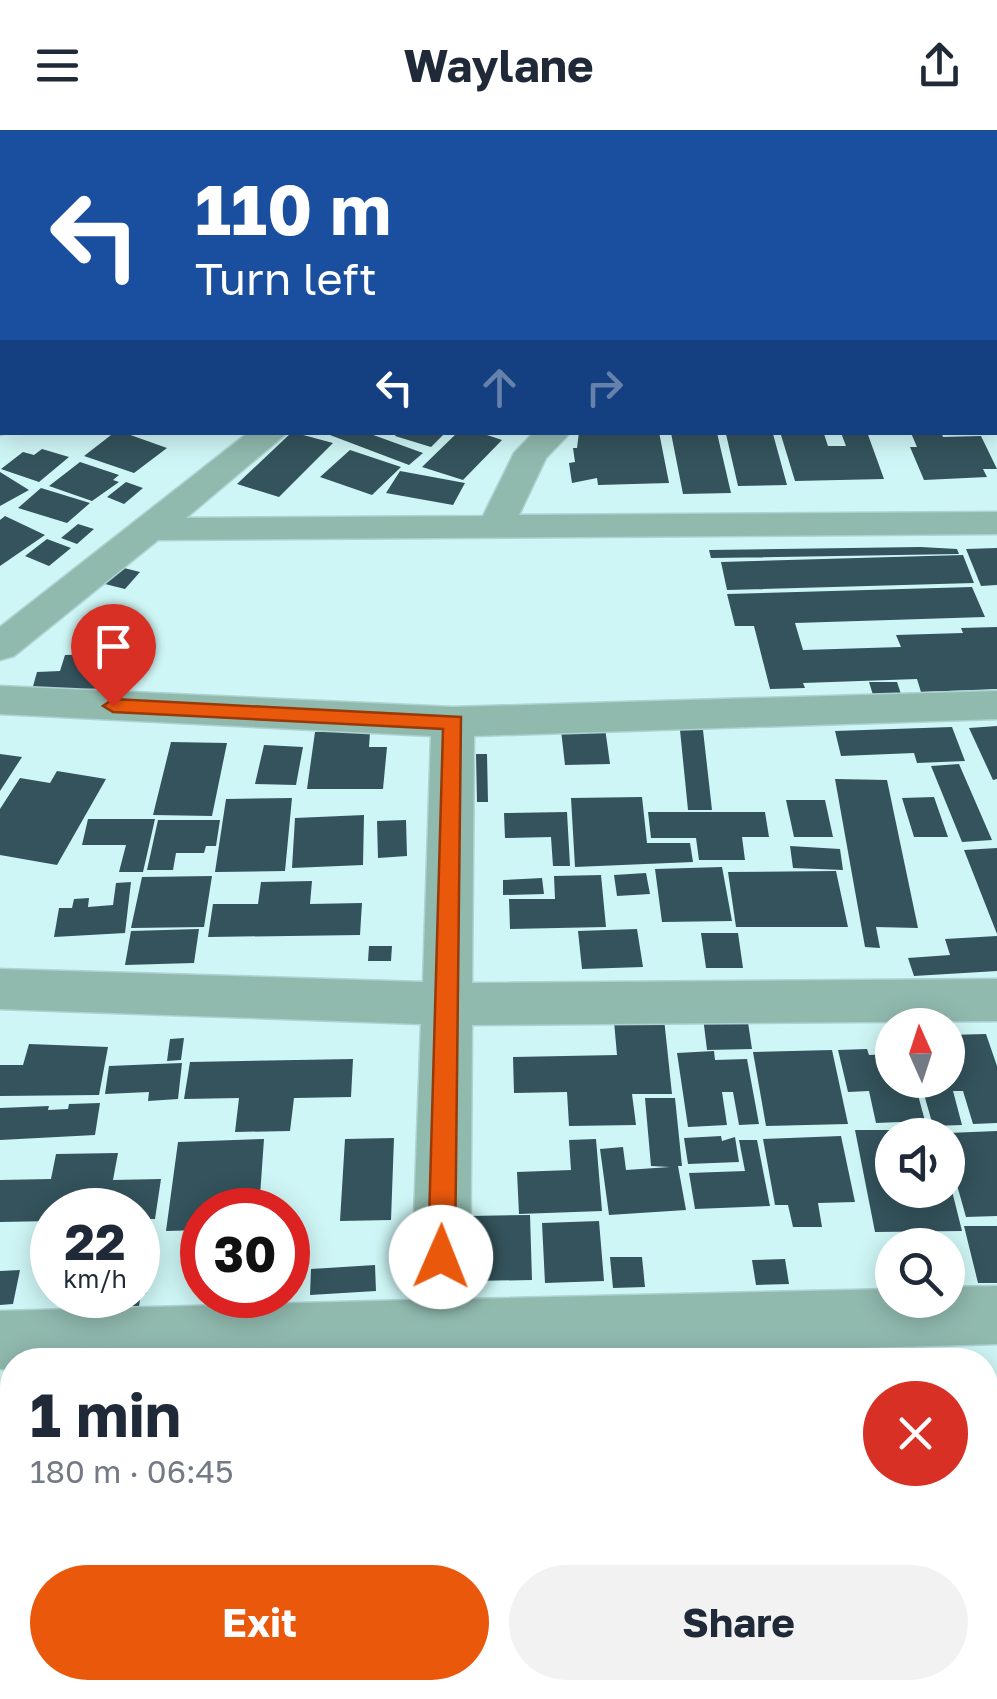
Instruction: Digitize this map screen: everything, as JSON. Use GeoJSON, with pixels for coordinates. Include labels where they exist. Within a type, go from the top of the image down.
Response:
{"type":"FeatureCollection","features":[{"type":"Feature","properties":{"kind":"street"},"geometry":{"type":"LineString","coordinates":[[0,647],[16,618],[154,528],[267,435]]}},
{"type":"Feature","properties":{"kind":"street"},"geometry":{"type":"LineString","coordinates":[[496,526],[531,453],[551,435]]}},
{"type":"Feature","properties":{"kind":"street"},"geometry":{"type":"LineString","coordinates":[[154,528],[997,523]]}},
{"type":"Feature","properties":{"kind":"street"},"geometry":{"type":"LineString","coordinates":[[0,700],[454,722],[997,705]]}},
{"type":"Feature","properties":{"kind":"street"},"geometry":{"type":"LineString","coordinates":[[439,1345],[454,722]]}},
{"type":"Feature","properties":{"kind":"street"},"geometry":{"type":"LineString","coordinates":[[0,989],[447,1004],[997,1000]]}},
{"type":"Feature","properties":{"kind":"street"},"geometry":{"type":"LineString","coordinates":[[0,1340],[439,1345],[997,1315]]}},
{"type":"Feature","properties":{"kind":"building"},"geometry":{"type":"Polygon","coordinates":[[[111,435],[130,435],[167,448],[134,473],[84,456],[111,435]]]}},
{"type":"Feature","properties":{"kind":"building"},"geometry":{"type":"Polygon","coordinates":[[[289,435],[333,443],[279,497],[237,484],[289,435]]]}},
{"type":"Feature","properties":{"kind":"building"},"geometry":{"type":"Polygon","coordinates":[[[330,435],[373,435],[423,453],[409,465],[330,435]]]}},
{"type":"Feature","properties":{"kind":"building"},"geometry":{"type":"Polygon","coordinates":[[[396,435],[443,435],[431,447],[396,435]]]}},
{"type":"Feature","properties":{"kind":"building"},"geometry":{"type":"Polygon","coordinates":[[[455,435],[487,435],[502,440],[463,480],[422,467],[455,435]]]}},
{"type":"Feature","properties":{"kind":"building"},"geometry":{"type":"Polygon","coordinates":[[[579,435],[660,435],[669,483],[598,485],[597,478],[572,483],[569,463],[575,462],[573,448],[577,448],[579,435]]]}},
{"type":"Feature","properties":{"kind":"building"},"geometry":{"type":"Polygon","coordinates":[[[671,435],[717,435],[731,493],[683,494],[671,435]]]}},
{"type":"Feature","properties":{"kind":"building"},"geometry":{"type":"Polygon","coordinates":[[[726,435],[773,435],[787,485],[738,486],[726,435]]]}},
{"type":"Feature","properties":{"kind":"building"},"geometry":{"type":"Polygon","coordinates":[[[781,435],[824,435],[828,446],[846,446],[842,435],[868,435],[884,479],[795,481],[781,435]]]}},
{"type":"Feature","properties":{"kind":"building"},"geometry":{"type":"Polygon","coordinates":[[[912,435],[981,436],[997,469],[983,469],[987,477],[924,480],[910,447],[917,447],[912,435]]]}},
{"type":"Feature","properties":{"kind":"building"},"geometry":{"type":"Polygon","coordinates":[[[42,449],[69,457],[39,482],[1,469],[23,452],[34,455],[42,449]]]}},
{"type":"Feature","properties":{"kind":"building"},"geometry":{"type":"Polygon","coordinates":[[[350,450],[401,467],[372,495],[320,477],[350,450]]]}},
{"type":"Feature","properties":{"kind":"building"},"geometry":{"type":"Polygon","coordinates":[[[80,462],[119,475],[113,480],[119,482],[92,501],[49,486],[80,462]]]}},
{"type":"Feature","properties":{"kind":"building"},"geometry":{"type":"Polygon","coordinates":[[[400,471],[465,483],[453,505],[386,493],[400,471]]]}},
{"type":"Feature","properties":{"kind":"building"},"geometry":{"type":"Polygon","coordinates":[[[0,472],[29,490],[0,506],[0,472]]]}},
{"type":"Feature","properties":{"kind":"building"},"geometry":{"type":"Polygon","coordinates":[[[126,482],[143,488],[124,504],[107,497],[126,482]]]}},
{"type":"Feature","properties":{"kind":"building"},"geometry":{"type":"Polygon","coordinates":[[[41,488],[90,503],[67,523],[18,508],[41,488]]]}},
{"type":"Feature","properties":{"kind":"building"},"geometry":{"type":"Polygon","coordinates":[[[5,516],[45,535],[0,566],[0,520],[5,516]]]}},
{"type":"Feature","properties":{"kind":"building"},"geometry":{"type":"Polygon","coordinates":[[[78,524],[94,529],[77,544],[61,538],[78,524]]]}},
{"type":"Feature","properties":{"kind":"building"},"geometry":{"type":"Polygon","coordinates":[[[47,539],[71,548],[49,566],[25,556],[47,539]]]}},
{"type":"Feature","properties":{"kind":"building"},"geometry":{"type":"Polygon","coordinates":[[[997,548],[997,585],[981,586],[966,549],[997,548]]]}},
{"type":"Feature","properties":{"kind":"building"},"geometry":{"type":"Polygon","coordinates":[[[957,549],[959,554],[711,558],[709,550],[957,549]]]}},
{"type":"Feature","properties":{"kind":"building"},"geometry":{"type":"Polygon","coordinates":[[[963,555],[974,583],[727,590],[721,562],[963,555]]]}},
{"type":"Feature","properties":{"kind":"building"},"geometry":{"type":"Polygon","coordinates":[[[120,567],[140,572],[125,589],[105,584],[120,567]]]}},
{"type":"Feature","properties":{"kind":"building"},"geometry":{"type":"Polygon","coordinates":[[[972,587],[985,617],[795,623],[803,650],[901,647],[896,635],[963,633],[961,628],[997,627],[997,689],[921,692],[917,679],[803,683],[805,688],[770,689],[754,626],[735,626],[727,594],[972,587]]]}},
{"type":"Feature","properties":{"kind":"building"},"geometry":{"type":"Polygon","coordinates":[[[109,654],[105,671],[132,670],[128,688],[32,690],[37,672],[60,671],[65,655],[109,654]]]}},
{"type":"Feature","properties":{"kind":"building"},"geometry":{"type":"Polygon","coordinates":[[[869,682],[897,682],[901,694],[873,695],[869,682]]]}},
{"type":"Feature","properties":{"kind":"building"},"geometry":{"type":"Polygon","coordinates":[[[997,726],[997,779],[993,780],[969,728],[997,726]]]}},
{"type":"Feature","properties":{"kind":"building"},"geometry":{"type":"Polygon","coordinates":[[[952,727],[965,761],[917,763],[914,753],[841,756],[835,731],[952,727]]]}},
{"type":"Feature","properties":{"kind":"building"},"geometry":{"type":"Polygon","coordinates":[[[605,728],[610,764],[565,765],[561,730],[605,728]]]}},
{"type":"Feature","properties":{"kind":"building"},"geometry":{"type":"Polygon","coordinates":[[[680,730],[703,730],[712,810],[688,810],[680,730]]]}},
{"type":"Feature","properties":{"kind":"building"},"geometry":{"type":"Polygon","coordinates":[[[315,732],[370,732],[369,747],[387,747],[383,789],[307,789],[315,732]]]}},
{"type":"Feature","properties":{"kind":"building"},"geometry":{"type":"Polygon","coordinates":[[[171,742],[227,743],[212,816],[153,815],[171,742]]]}},
{"type":"Feature","properties":{"kind":"building"},"geometry":{"type":"Polygon","coordinates":[[[264,745],[303,747],[296,785],[255,784],[264,745]]]}},
{"type":"Feature","properties":{"kind":"building"},"geometry":{"type":"Polygon","coordinates":[[[0,754],[22,757],[0,791],[0,754]]]}},
{"type":"Feature","properties":{"kind":"building"},"geometry":{"type":"Polygon","coordinates":[[[476,754],[487,754],[488,802],[477,802],[476,754]]]}},
{"type":"Feature","properties":{"kind":"building"},"geometry":{"type":"Polygon","coordinates":[[[959,764],[992,840],[962,842],[931,766],[959,764]]]}},
{"type":"Feature","properties":{"kind":"building"},"geometry":{"type":"Polygon","coordinates":[[[57,771],[106,779],[57,865],[0,855],[0,809],[20,778],[50,783],[57,771]]]}},
{"type":"Feature","properties":{"kind":"building"},"geometry":{"type":"Polygon","coordinates":[[[835,779],[887,780],[918,928],[876,927],[880,948],[865,947],[835,779]]]}},
{"type":"Feature","properties":{"kind":"building"},"geometry":{"type":"Polygon","coordinates":[[[642,797],[647,843],[690,843],[693,862],[575,867],[571,798],[642,797]]]}},
{"type":"Feature","properties":{"kind":"building"},"geometry":{"type":"Polygon","coordinates":[[[934,797],[948,837],[914,837],[902,798],[934,797]]]}},
{"type":"Feature","properties":{"kind":"building"},"geometry":{"type":"Polygon","coordinates":[[[292,798],[285,871],[215,872],[226,799],[292,798]]]}},
{"type":"Feature","properties":{"kind":"building"},"geometry":{"type":"Polygon","coordinates":[[[786,800],[825,800],[833,837],[794,837],[786,800]]]}},
{"type":"Feature","properties":{"kind":"building"},"geometry":{"type":"Polygon","coordinates":[[[567,812],[570,866],[553,866],[551,837],[505,838],[504,813],[567,812]]]}},
{"type":"Feature","properties":{"kind":"building"},"geometry":{"type":"Polygon","coordinates":[[[648,812],[765,812],[769,837],[742,837],[745,860],[699,860],[696,838],[651,838],[648,812]]]}},
{"type":"Feature","properties":{"kind":"building"},"geometry":{"type":"Polygon","coordinates":[[[364,815],[363,865],[292,868],[295,818],[364,815]]]}},
{"type":"Feature","properties":{"kind":"building"},"geometry":{"type":"Polygon","coordinates":[[[88,819],[155,819],[143,872],[119,872],[126,845],[82,845],[88,819]]]}},
{"type":"Feature","properties":{"kind":"building"},"geometry":{"type":"Polygon","coordinates":[[[158,820],[220,820],[216,846],[206,846],[204,853],[176,853],[173,870],[147,870],[158,820]]]}},
{"type":"Feature","properties":{"kind":"building"},"geometry":{"type":"Polygon","coordinates":[[[406,820],[407,856],[378,858],[377,821],[406,820]]]}},
{"type":"Feature","properties":{"kind":"building"},"geometry":{"type":"Polygon","coordinates":[[[790,846],[840,849],[843,870],[793,868],[790,846]]]}},
{"type":"Feature","properties":{"kind":"building"},"geometry":{"type":"Polygon","coordinates":[[[997,848],[997,934],[964,850],[997,848]]]}},
{"type":"Feature","properties":{"kind":"building"},"geometry":{"type":"Polygon","coordinates":[[[722,867],[732,921],[662,922],[655,869],[722,867]]]}},
{"type":"Feature","properties":{"kind":"building"},"geometry":{"type":"Polygon","coordinates":[[[836,871],[848,927],[736,927],[728,872],[836,871]]]}},
{"type":"Feature","properties":{"kind":"building"},"geometry":{"type":"Polygon","coordinates":[[[646,873],[650,894],[617,896],[614,875],[646,873]]]}},
{"type":"Feature","properties":{"kind":"building"},"geometry":{"type":"Polygon","coordinates":[[[601,875],[606,927],[510,929],[509,899],[555,899],[554,876],[601,875]]]}},
{"type":"Feature","properties":{"kind":"building"},"geometry":{"type":"Polygon","coordinates":[[[212,876],[204,927],[131,928],[142,877],[212,876]]]}},
{"type":"Feature","properties":{"kind":"building"},"geometry":{"type":"Polygon","coordinates":[[[542,878],[544,894],[503,895],[503,880],[542,878]]]}},
{"type":"Feature","properties":{"kind":"building"},"geometry":{"type":"Polygon","coordinates":[[[312,881],[310,904],[362,903],[360,935],[208,937],[213,904],[258,904],[261,882],[312,881]]]}},
{"type":"Feature","properties":{"kind":"building"},"geometry":{"type":"Polygon","coordinates":[[[131,882],[125,933],[54,937],[59,908],[72,908],[74,899],[89,898],[88,907],[113,905],[116,883],[131,882]]]}},
{"type":"Feature","properties":{"kind":"building"},"geometry":{"type":"Polygon","coordinates":[[[199,929],[194,963],[125,965],[131,931],[199,929]]]}},
{"type":"Feature","properties":{"kind":"building"},"geometry":{"type":"Polygon","coordinates":[[[637,929],[643,967],[582,969],[578,931],[637,929]]]}},
{"type":"Feature","properties":{"kind":"building"},"geometry":{"type":"Polygon","coordinates":[[[701,933],[738,933],[743,968],[706,968],[701,933]]]}},
{"type":"Feature","properties":{"kind":"building"},"geometry":{"type":"Polygon","coordinates":[[[997,936],[997,971],[914,976],[908,958],[950,955],[945,939],[997,936]]]}},
{"type":"Feature","properties":{"kind":"building"},"geometry":{"type":"Polygon","coordinates":[[[369,946],[392,946],[391,961],[368,961],[369,946]]]}},
{"type":"Feature","properties":{"kind":"building"},"geometry":{"type":"Polygon","coordinates":[[[663,1009],[672,1094],[632,1094],[636,1125],[569,1126],[567,1092],[514,1093],[513,1057],[617,1055],[613,1010],[663,1009]]]}},
{"type":"Feature","properties":{"kind":"building"},"geometry":{"type":"Polygon","coordinates":[[[702,1009],[746,1009],[752,1049],[707,1050],[702,1009]]]}},
{"type":"Feature","properties":{"kind":"building"},"geometry":{"type":"Polygon","coordinates":[[[986,1034],[997,1066],[997,1123],[973,1124],[965,1098],[965,1035],[986,1034]]]}},
{"type":"Feature","properties":{"kind":"building"},"geometry":{"type":"Polygon","coordinates":[[[184,1038],[181,1060],[167,1061],[170,1039],[184,1038]]]}},
{"type":"Feature","properties":{"kind":"building"},"geometry":{"type":"Polygon","coordinates":[[[29,1044],[108,1047],[99,1095],[0,1096],[0,1065],[23,1065],[29,1044]]]}},
{"type":"Feature","properties":{"kind":"building"},"geometry":{"type":"Polygon","coordinates":[[[867,1049],[869,1055],[875,1055],[875,1098],[919,1098],[924,1118],[875,1118],[869,1091],[848,1092],[838,1050],[867,1049]]]}},
{"type":"Feature","properties":{"kind":"building"},"geometry":{"type":"Polygon","coordinates":[[[832,1050],[848,1124],[766,1126],[753,1052],[832,1050]]]}},
{"type":"Feature","properties":{"kind":"building"},"geometry":{"type":"Polygon","coordinates":[[[714,1051],[715,1060],[747,1059],[759,1124],[739,1125],[733,1092],[722,1092],[727,1125],[688,1127],[677,1053],[714,1051]]]}},
{"type":"Feature","properties":{"kind":"building"},"geometry":{"type":"Polygon","coordinates":[[[353,1059],[351,1097],[294,1098],[290,1131],[235,1132],[239,1098],[184,1099],[190,1062],[353,1059]]]}},
{"type":"Feature","properties":{"kind":"building"},"geometry":{"type":"Polygon","coordinates":[[[182,1063],[178,1099],[148,1101],[149,1092],[105,1094],[109,1066],[182,1063]]]}},
{"type":"Feature","properties":{"kind":"building"},"geometry":{"type":"Polygon","coordinates":[[[645,1098],[675,1098],[682,1166],[678,1166],[686,1210],[609,1215],[600,1149],[623,1147],[626,1170],[670,1167],[651,1166],[645,1098]]]}},
{"type":"Feature","properties":{"kind":"building"},"geometry":{"type":"Polygon","coordinates":[[[925,1098],[955,1098],[960,1118],[931,1118],[925,1098]]]}},
{"type":"Feature","properties":{"kind":"building"},"geometry":{"type":"Polygon","coordinates":[[[100,1103],[95,1135],[0,1140],[0,1108],[68,1109],[69,1104],[100,1103]]]}},
{"type":"Feature","properties":{"kind":"building"},"geometry":{"type":"Polygon","coordinates":[[[855,1130],[875,1130],[875,1208],[956,1208],[961,1228],[875,1228],[875,1232],[855,1130]]]}},
{"type":"Feature","properties":{"kind":"building"},"geometry":{"type":"Polygon","coordinates":[[[997,1131],[997,1216],[966,1217],[965,1132],[997,1131]]]}},
{"type":"Feature","properties":{"kind":"building"},"geometry":{"type":"Polygon","coordinates":[[[721,1136],[722,1141],[735,1137],[739,1162],[688,1164],[684,1138],[721,1136]]]}},
{"type":"Feature","properties":{"kind":"building"},"geometry":{"type":"Polygon","coordinates":[[[841,1136],[855,1202],[818,1203],[822,1227],[793,1227],[788,1205],[775,1205],[763,1139],[841,1136]]]}},
{"type":"Feature","properties":{"kind":"building"},"geometry":{"type":"Polygon","coordinates":[[[394,1138],[391,1220],[340,1221],[345,1139],[394,1138]]]}},
{"type":"Feature","properties":{"kind":"building"},"geometry":{"type":"Polygon","coordinates":[[[264,1139],[261,1188],[180,1188],[180,1231],[166,1231],[178,1142],[264,1139]]]}},
{"type":"Feature","properties":{"kind":"building"},"geometry":{"type":"Polygon","coordinates":[[[596,1139],[602,1211],[519,1214],[517,1172],[571,1170],[569,1140],[596,1139]]]}},
{"type":"Feature","properties":{"kind":"building"},"geometry":{"type":"Polygon","coordinates":[[[739,1140],[757,1140],[770,1206],[695,1209],[689,1173],[745,1171],[739,1140]]]}},
{"type":"Feature","properties":{"kind":"building"},"geometry":{"type":"Polygon","coordinates":[[[118,1153],[113,1180],[161,1179],[160,1188],[30,1188],[30,1221],[0,1222],[0,1180],[51,1179],[56,1154],[118,1153]]]}},
{"type":"Feature","properties":{"kind":"building"},"geometry":{"type":"Polygon","coordinates":[[[530,1215],[532,1280],[471,1281],[470,1216],[530,1215]]]}},
{"type":"Feature","properties":{"kind":"building"},"geometry":{"type":"Polygon","coordinates":[[[599,1221],[604,1281],[545,1283],[542,1223],[599,1221]]]}},
{"type":"Feature","properties":{"kind":"building"},"geometry":{"type":"Polygon","coordinates":[[[997,1226],[997,1283],[978,1283],[964,1228],[997,1226]]]}},
{"type":"Feature","properties":{"kind":"building"},"geometry":{"type":"Polygon","coordinates":[[[610,1257],[642,1257],[645,1287],[613,1288],[610,1257]]]}},
{"type":"Feature","properties":{"kind":"building"},"geometry":{"type":"Polygon","coordinates":[[[785,1259],[789,1284],[756,1285],[752,1260],[785,1259]]]}},
{"type":"Feature","properties":{"kind":"building"},"geometry":{"type":"Polygon","coordinates":[[[375,1265],[376,1291],[310,1295],[311,1269],[375,1265]]]}},
{"type":"Feature","properties":{"kind":"building"},"geometry":{"type":"Polygon","coordinates":[[[20,1270],[13,1304],[0,1305],[0,1271],[20,1270]]]}},
{"type":"Feature","properties":{"kind":"route"},"geometry":{"type":"LineString","coordinates":[[113,706],[454,722],[441,1257]]}}]}
